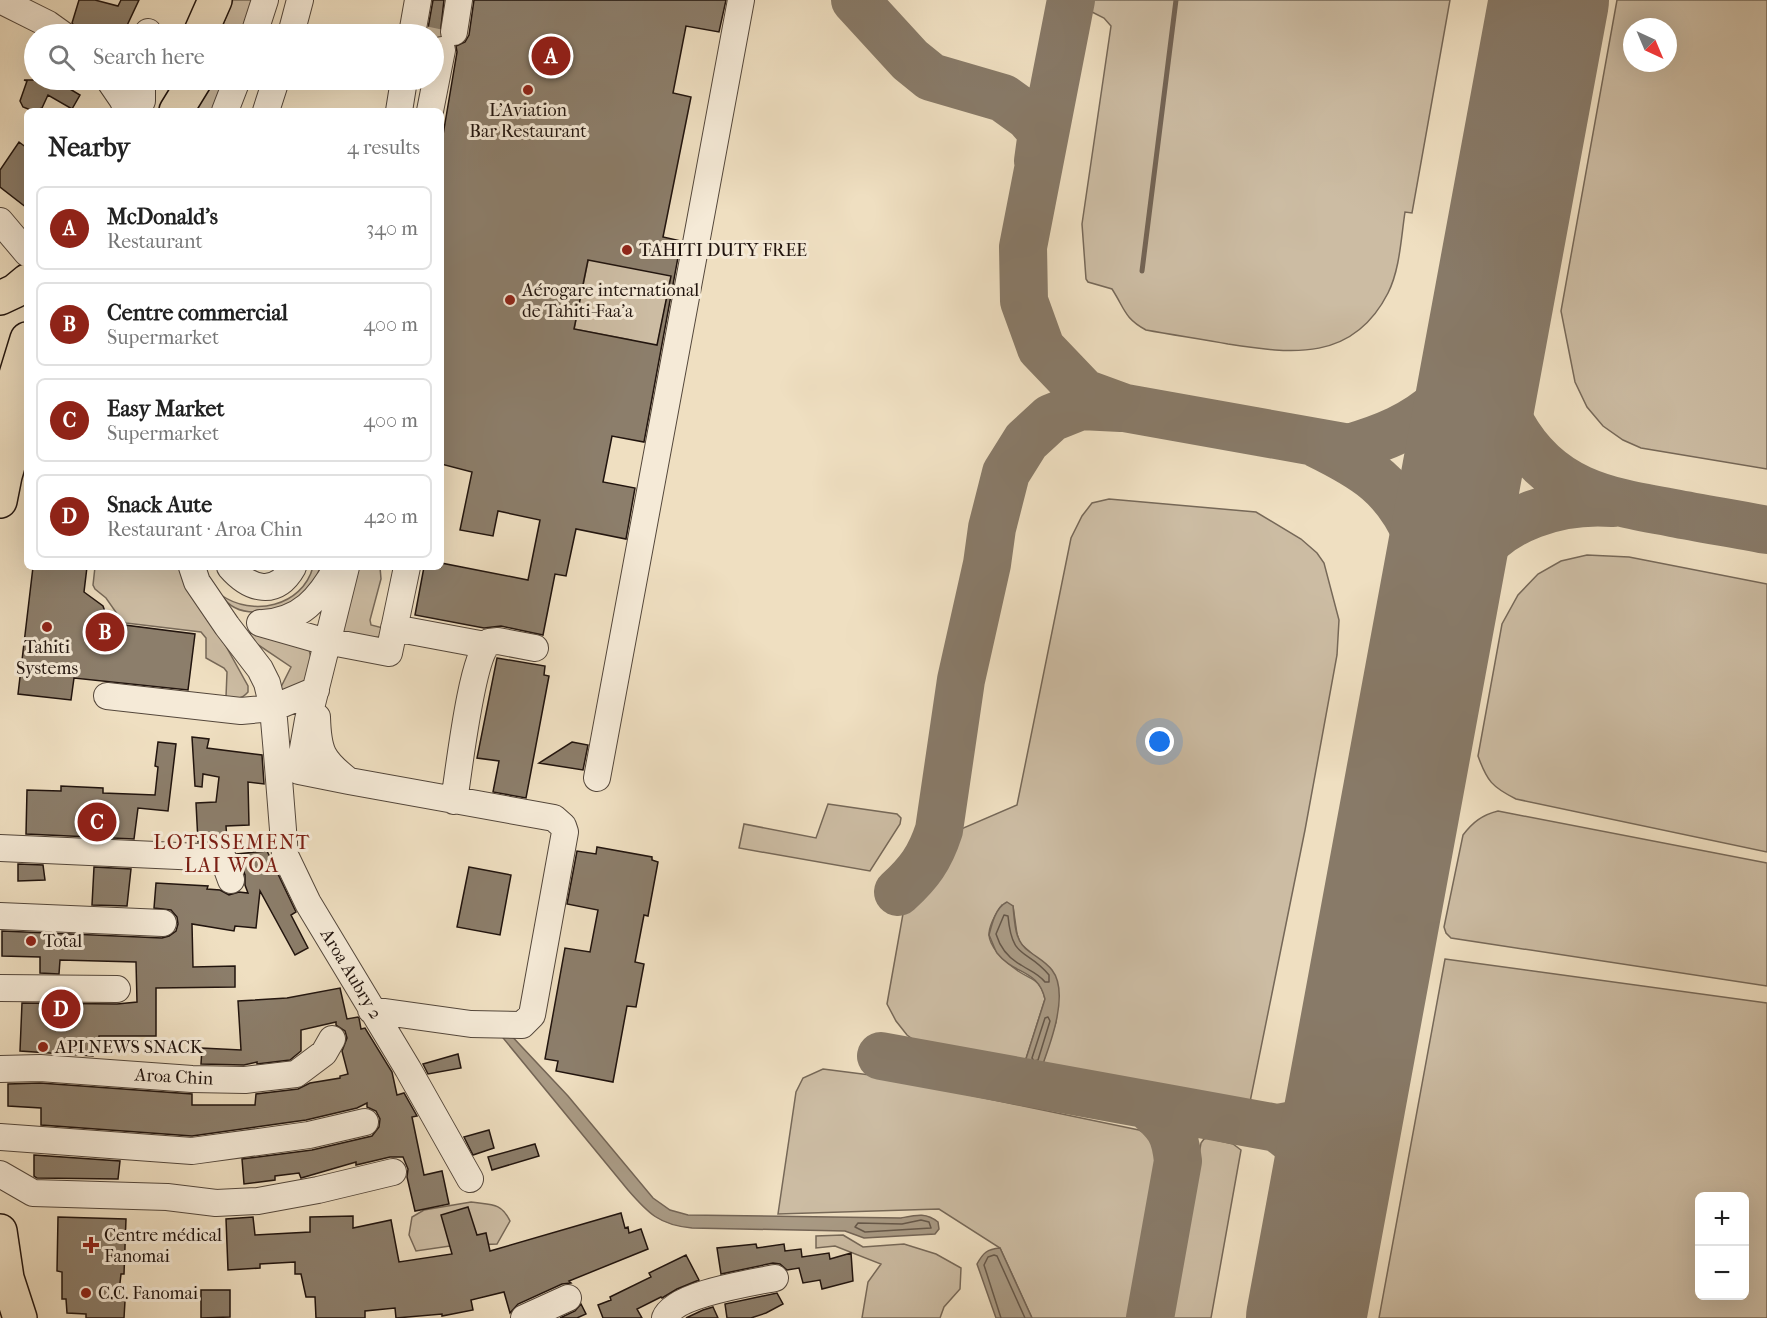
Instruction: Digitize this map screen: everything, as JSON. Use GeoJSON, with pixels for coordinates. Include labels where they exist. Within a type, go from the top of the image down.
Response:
{"type":"FeatureCollection","features":[{"type":"Feature","properties":{"kind":"main road"},"geometry":{"type":"LineString","coordinates":[[204,24],[214,0]]}},
{"type":"Feature","properties":{"kind":"main road"},"geometry":{"type":"LineString","coordinates":[[223,24],[233,0]]}},
{"type":"Feature","properties":{"kind":"main road"},"geometry":{"type":"LineString","coordinates":[[158,108],[170,90]]}},
{"type":"Feature","properties":{"kind":"main road"},"geometry":{"type":"LineString","coordinates":[[178,108],[189,90]]}},
{"type":"Feature","properties":{"kind":"main road"},"geometry":{"type":"LineString","coordinates":[[0,298],[24,284]]}},
{"type":"Feature","properties":{"kind":"main road"},"geometry":{"type":"LineString","coordinates":[[0,320],[24,310]]}},
{"type":"Feature","properties":{"kind":"main road"},"geometry":{"type":"LineString","coordinates":[[0,431],[24,357]]}},
{"type":"Feature","properties":{"kind":"main road"},"geometry":{"type":"LineString","coordinates":[[11,477],[24,414]]}},
{"type":"Feature","properties":{"kind":"main road"},"geometry":{"type":"LineString","coordinates":[[0,1231],[7,1278],[17,1317]]}},
{"type":"Feature","properties":{"kind":"street"},"geometry":{"type":"LineString","coordinates":[[0,0],[48,24]]}},
{"type":"Feature","properties":{"kind":"street"},"geometry":{"type":"LineString","coordinates":[[257,24],[265,0]]}},
{"type":"Feature","properties":{"kind":"street"},"geometry":{"type":"LineString","coordinates":[[294,24],[300,0]]}},
{"type":"Feature","properties":{"kind":"street"},"geometry":{"type":"LineString","coordinates":[[414,24],[418,0]]}},
{"type":"Feature","properties":{"kind":"street"},"geometry":{"type":"LineString","coordinates":[[442,0],[442,24]]}},
{"type":"Feature","properties":{"kind":"street"},"geometry":{"type":"LineString","coordinates":[[444,33],[451,0]]}},
{"type":"Feature","properties":{"kind":"street"},"geometry":{"type":"LineString","coordinates":[[444,37],[459,0]]}},
{"type":"Feature","properties":{"kind":"street"},"geometry":{"type":"LineString","coordinates":[[597,778],[741,0]]}},
{"type":"Feature","properties":{"kind":"street"},"geometry":{"type":"LineString","coordinates":[[115,90],[126,108]]}},
{"type":"Feature","properties":{"kind":"street"},"geometry":{"type":"LineString","coordinates":[[138,108],[142,101],[142,90]]}},
{"type":"Feature","properties":{"kind":"street"},"geometry":{"type":"LineString","coordinates":[[226,108],[233,90]]}},
{"type":"Feature","properties":{"kind":"street"},"geometry":{"type":"LineString","coordinates":[[267,108],[273,90]]}},
{"type":"Feature","properties":{"kind":"street"},"geometry":{"type":"LineString","coordinates":[[399,108],[402,90]]}},
{"type":"Feature","properties":{"kind":"street"},"geometry":{"type":"LineString","coordinates":[[424,108],[427,90]]}},
{"type":"Feature","properties":{"kind":"street"},"geometry":{"type":"LineString","coordinates":[[431,108],[434,90]]}},
{"type":"Feature","properties":{"kind":"street"},"geometry":{"type":"LineString","coordinates":[[439,108],[440,90]]}},
{"type":"Feature","properties":{"kind":"street"},"geometry":{"type":"LineString","coordinates":[[0,221],[24,249]]}},
{"type":"Feature","properties":{"kind":"street"},"geometry":{"type":"LineString","coordinates":[[233,570],[246,582],[261,587],[280,582],[290,570]]}},
{"type":"Feature","properties":{"kind":"street"},"geometry":{"type":"LineString","coordinates":[[195,574],[229,612],[239,618],[296,634],[389,653],[407,570]]}},
{"type":"Feature","properties":{"kind":"street"},"geometry":{"type":"LineString","coordinates":[[260,623],[278,622],[294,617],[332,573]]}},
{"type":"Feature","properties":{"kind":"street"},"geometry":{"type":"LineString","coordinates":[[299,771],[328,641],[332,573]]}},
{"type":"Feature","properties":{"kind":"street","name":"Aroa Aubry 2"},"geometry":{"type":"LineString","coordinates":[[195,574],[227,626],[260,669],[267,683],[273,708],[285,855],[308,903],[408,1069],[470,1179]]}},
{"type":"Feature","properties":{"kind":"street"},"geometry":{"type":"LineString","coordinates":[[394,628],[485,645]]}},
{"type":"Feature","properties":{"kind":"street"},"geometry":{"type":"LineString","coordinates":[[454,801],[481,652],[489,642],[498,640],[535,648]]}},
{"type":"Feature","properties":{"kind":"street"},"geometry":{"type":"LineString","coordinates":[[107,696],[241,711],[273,708],[316,690]]}},
{"type":"Feature","properties":{"kind":"street"},"geometry":{"type":"LineString","coordinates":[[316,690],[317,737],[320,750],[336,771],[350,782]]}},
{"type":"Feature","properties":{"kind":"street"},"geometry":{"type":"LineString","coordinates":[[277,754],[286,765],[299,771],[554,818],[563,826],[565,832],[532,1015],[522,1025],[471,1024],[371,1010]]}},
{"type":"Feature","properties":{"kind":"street"},"geometry":{"type":"LineString","coordinates":[[0,848],[223,858],[231,880]]}},
{"type":"Feature","properties":{"kind":"street"},"geometry":{"type":"LineString","coordinates":[[0,916],[163,923]]}},
{"type":"Feature","properties":{"kind":"street"},"geometry":{"type":"LineString","coordinates":[[0,988],[117,989]]}},
{"type":"Feature","properties":{"kind":"street","name":"Aroa Chin"},"geometry":{"type":"LineString","coordinates":[[0,1069],[40,1068],[245,1080],[296,1074],[324,1053],[332,1039]]}},
{"type":"Feature","properties":{"kind":"street"},"geometry":{"type":"LineString","coordinates":[[0,1137],[192,1151],[309,1135],[365,1122]]}},
{"type":"Feature","properties":{"kind":"street"},"geometry":{"type":"LineString","coordinates":[[0,1174],[33,1193],[167,1197],[216,1203],[258,1201],[318,1191],[393,1172]]}},
{"type":"Feature","properties":{"kind":"street"},"geometry":{"type":"LineString","coordinates":[[665,1318],[674,1306],[719,1288],[775,1278]]}},
{"type":"Feature","properties":{"kind":"street"},"geometry":{"type":"LineString","coordinates":[[524,1318],[568,1298]]}},
{"type":"Feature","properties":{"kind":"shaded area"},"geometry":{"type":"Polygon","coordinates":[[[233,0],[256,0],[248,24],[223,24],[233,0]]]}},
{"type":"Feature","properties":{"kind":"shaded area"},"geometry":{"type":"Polygon","coordinates":[[[1090,0],[1450,0],[1412,213],[1405,212],[1395,274],[1388,293],[1374,315],[1357,331],[1339,342],[1319,348],[1275,350],[1146,330],[1129,317],[1112,289],[1088,282],[1082,224],[1111,26],[1104,18],[1090,11],[1090,0]]]}},
{"type":"Feature","properties":{"kind":"shaded area"},"geometry":{"type":"Polygon","coordinates":[[[1617,0],[1767,0],[1767,469],[1641,448],[1623,440],[1603,426],[1587,407],[1575,382],[1561,311],[1617,0]]]}},
{"type":"Feature","properties":{"kind":"shaded area"},"geometry":{"type":"Polygon","coordinates":[[[198,90],[222,90],[213,108],[190,108],[198,90]]]}},
{"type":"Feature","properties":{"kind":"shaded area"},"geometry":{"type":"Polygon","coordinates":[[[589,256],[674,263],[655,357],[631,340],[574,329],[589,256]]]}},
{"type":"Feature","properties":{"kind":"shaded area"},"geometry":{"type":"Polygon","coordinates":[[[1109,499],[1256,512],[1301,539],[1317,553],[1324,563],[1339,620],[1337,655],[1305,830],[1250,1102],[1041,1069],[1056,1022],[1032,954],[1020,943],[1013,906],[1002,905],[992,923],[989,935],[992,945],[1009,964],[1041,987],[1045,999],[1024,1065],[931,1048],[918,1043],[907,1035],[887,1004],[904,908],[933,875],[961,829],[1017,805],[1071,538],[1082,516],[1092,503],[1109,499]]]}},
{"type":"Feature","properties":{"kind":"shaded area"},"geometry":{"type":"Polygon","coordinates":[[[1587,555],[1629,557],[1767,584],[1767,852],[1516,799],[1496,787],[1484,772],[1478,756],[1502,624],[1518,595],[1538,574],[1561,561],[1587,555]]]}},
{"type":"Feature","properties":{"kind":"shaded area"},"geometry":{"type":"Polygon","coordinates":[[[95,570],[184,570],[248,686],[248,692],[238,698],[226,697],[227,672],[206,658],[206,638],[201,632],[126,623],[93,585],[95,570]]]}},
{"type":"Feature","properties":{"kind":"shaded area"},"geometry":{"type":"Polygon","coordinates":[[[312,570],[319,570],[307,591],[295,602],[265,611],[241,610],[233,607],[221,595],[247,606],[275,604],[287,599],[307,581],[312,570]]]}},
{"type":"Feature","properties":{"kind":"shaded area"},"geometry":{"type":"Polygon","coordinates":[[[349,570],[380,570],[381,579],[370,620],[371,625],[383,628],[382,633],[379,637],[373,638],[339,632],[349,570]]]}},
{"type":"Feature","properties":{"kind":"shaded area"},"geometry":{"type":"Polygon","coordinates":[[[251,631],[309,649],[312,663],[303,686],[277,695],[291,667],[251,640],[249,637],[251,631]]]}},
{"type":"Feature","properties":{"kind":"shaded area"},"geometry":{"type":"Polygon","coordinates":[[[828,804],[897,814],[901,818],[900,824],[870,871],[739,848],[744,824],[816,838],[828,804]]]}},
{"type":"Feature","properties":{"kind":"shaded area"},"geometry":{"type":"Polygon","coordinates":[[[1498,811],[1767,863],[1767,986],[1451,938],[1444,927],[1463,835],[1478,820],[1498,811]]]}},
{"type":"Feature","properties":{"kind":"shaded area"},"geometry":{"type":"Polygon","coordinates":[[[1445,959],[1767,1003],[1767,1318],[1379,1318],[1445,959]]]}},
{"type":"Feature","properties":{"kind":"shaded area"},"geometry":{"type":"Polygon","coordinates":[[[823,1069],[878,1076],[1139,1130],[1149,1136],[1159,1153],[1130,1318],[1032,1318],[1000,1248],[939,1209],[778,1214],[796,1092],[803,1078],[823,1069]]]}},
{"type":"Feature","properties":{"kind":"shaded area"},"geometry":{"type":"Polygon","coordinates":[[[1207,1138],[1233,1144],[1241,1150],[1211,1318],[1170,1318],[1201,1143],[1207,1138]]]}},
{"type":"Feature","properties":{"kind":"shaded area"},"geometry":{"type":"Polygon","coordinates":[[[471,1202],[499,1207],[507,1215],[510,1221],[497,1244],[450,1246],[416,1251],[409,1235],[412,1217],[424,1210],[471,1202]]]}},
{"type":"Feature","properties":{"kind":"shaded area"},"geometry":{"type":"Polygon","coordinates":[[[843,1235],[863,1247],[904,1244],[936,1254],[961,1268],[960,1289],[944,1307],[940,1318],[862,1318],[868,1282],[881,1264],[835,1246],[816,1248],[816,1236],[843,1235]]]}},
{"type":"Feature","properties":{"kind":"water"},"geometry":{"type":"Polygon","coordinates":[[[1007,902],[1013,906],[1016,932],[1021,943],[1050,967],[1057,980],[1059,1005],[1057,1019],[1041,1069],[1024,1065],[1045,999],[1042,989],[1031,977],[997,953],[989,935],[997,911],[1007,902]]]}},
{"type":"Feature","properties":{"kind":"water"},"geometry":{"type":"Polygon","coordinates":[[[507,1031],[568,1096],[653,1198],[670,1210],[688,1215],[901,1218],[921,1215],[938,1222],[939,1229],[935,1234],[864,1238],[845,1231],[692,1228],[663,1221],[648,1211],[628,1190],[499,1033],[507,1031]]]}},
{"type":"Feature","properties":{"kind":"water"},"geometry":{"type":"Polygon","coordinates":[[[1000,1248],[1032,1318],[996,1318],[977,1264],[986,1252],[1000,1248]]]}},
{"type":"Feature","properties":{"kind":"building"},"geometry":{"type":"Polygon","coordinates":[[[79,0],[95,0],[118,6],[121,0],[139,0],[128,24],[72,23],[79,0]]]}},
{"type":"Feature","properties":{"kind":"building"},"geometry":{"type":"Polygon","coordinates":[[[433,0],[444,0],[441,24],[429,24],[433,0]]]}},
{"type":"Feature","properties":{"kind":"building","name":"Aérogare international de Tahiti-Faa'a"},"geometry":{"type":"Polygon","coordinates":[[[474,0],[726,0],[719,32],[686,26],[673,93],[691,97],[663,237],[681,241],[644,442],[612,436],[603,482],[635,488],[626,539],[576,529],[566,576],[555,574],[543,635],[501,626],[484,628],[415,615],[423,570],[444,570],[444,564],[528,580],[540,520],[498,511],[493,536],[460,530],[472,472],[444,465],[444,129],[457,52],[456,46],[465,42],[469,35],[474,0]],[[588,260],[574,329],[657,345],[671,276],[588,260]]]}},
{"type":"Feature","properties":{"kind":"building"},"geometry":{"type":"Polygon","coordinates":[[[24,90],[72,90],[80,95],[73,108],[48,95],[42,108],[26,108],[20,101],[24,90]]]}},
{"type":"Feature","properties":{"kind":"building"},"geometry":{"type":"Polygon","coordinates":[[[19,142],[24,146],[24,206],[0,187],[0,170],[19,142]]]}},
{"type":"Feature","properties":{"kind":"building"},"geometry":{"type":"Polygon","coordinates":[[[33,570],[87,570],[84,592],[103,606],[109,623],[195,634],[188,690],[74,678],[71,700],[18,694],[33,570]]]}},
{"type":"Feature","properties":{"kind":"building"},"geometry":{"type":"Polygon","coordinates":[[[497,658],[545,666],[544,675],[549,676],[526,798],[493,792],[499,761],[477,758],[497,658]]]}},
{"type":"Feature","properties":{"kind":"building"},"geometry":{"type":"Polygon","coordinates":[[[192,737],[209,739],[207,748],[262,755],[264,784],[248,782],[249,825],[226,826],[227,841],[198,842],[196,803],[216,802],[219,777],[203,774],[202,787],[195,786],[192,737]]]}},
{"type":"Feature","properties":{"kind":"building"},"geometry":{"type":"Polygon","coordinates":[[[158,742],[176,744],[168,811],[138,808],[134,839],[26,834],[27,790],[61,791],[61,786],[103,788],[103,793],[155,795],[158,742]]]}},
{"type":"Feature","properties":{"kind":"building"},"geometry":{"type":"Polygon","coordinates":[[[572,742],[588,745],[583,770],[539,763],[572,742]]]}},
{"type":"Feature","properties":{"kind":"building"},"geometry":{"type":"Polygon","coordinates":[[[597,847],[652,857],[652,860],[658,862],[648,916],[644,915],[635,962],[644,964],[636,1007],[627,1006],[613,1082],[556,1071],[558,1061],[545,1059],[565,948],[590,952],[598,910],[567,904],[577,851],[596,854],[597,847]]]}},
{"type":"Feature","properties":{"kind":"building"},"geometry":{"type":"Polygon","coordinates":[[[267,851],[296,912],[291,915],[308,948],[295,955],[260,891],[256,928],[235,926],[234,931],[192,924],[193,967],[235,966],[235,987],[156,988],[156,1036],[99,1036],[98,1054],[93,1053],[93,1056],[20,1051],[22,1003],[117,1004],[137,1002],[136,962],[60,960],[59,974],[40,973],[40,957],[2,956],[2,931],[162,938],[169,936],[176,931],[177,917],[171,910],[154,908],[156,883],[208,886],[207,889],[220,890],[229,895],[239,892],[248,893],[245,875],[237,854],[267,851]]]}},
{"type":"Feature","properties":{"kind":"building"},"geometry":{"type":"Polygon","coordinates":[[[18,864],[43,865],[45,880],[18,881],[18,864]]]}},
{"type":"Feature","properties":{"kind":"building"},"geometry":{"type":"Polygon","coordinates":[[[94,867],[131,869],[127,906],[92,905],[94,867]]]}},
{"type":"Feature","properties":{"kind":"building"},"geometry":{"type":"Polygon","coordinates":[[[469,867],[511,875],[500,935],[457,927],[469,867]]]}},
{"type":"Feature","properties":{"kind":"building"},"geometry":{"type":"Polygon","coordinates":[[[340,988],[347,1019],[359,1018],[361,1029],[365,1028],[392,1072],[397,1095],[404,1093],[417,1116],[412,1117],[424,1175],[442,1171],[449,1204],[415,1211],[407,1177],[408,1169],[403,1157],[390,1157],[356,1165],[356,1162],[301,1178],[299,1173],[275,1176],[275,1180],[244,1184],[242,1159],[312,1150],[372,1136],[379,1127],[380,1119],[376,1111],[367,1107],[367,1103],[357,1108],[306,1120],[192,1136],[41,1125],[41,1108],[8,1106],[8,1084],[40,1083],[192,1094],[192,1105],[255,1105],[256,1094],[298,1089],[310,1083],[340,1078],[348,1074],[342,1051],[347,1038],[345,1031],[336,1025],[336,1022],[301,1030],[301,1051],[290,1060],[244,1065],[201,1064],[202,1048],[241,1050],[238,1001],[287,998],[340,988]]]}},
{"type":"Feature","properties":{"kind":"building"},"geometry":{"type":"Polygon","coordinates":[[[458,1054],[461,1068],[428,1074],[423,1064],[458,1054]]]}},
{"type":"Feature","properties":{"kind":"building"},"geometry":{"type":"Polygon","coordinates":[[[489,1130],[494,1148],[473,1155],[464,1137],[489,1130]]]}},
{"type":"Feature","properties":{"kind":"building"},"geometry":{"type":"Polygon","coordinates":[[[535,1144],[539,1156],[492,1170],[488,1157],[535,1144]]]}},
{"type":"Feature","properties":{"kind":"building"},"geometry":{"type":"Polygon","coordinates":[[[34,1155],[120,1161],[118,1179],[37,1178],[34,1176],[34,1155]]]}},
{"type":"Feature","properties":{"kind":"building"},"geometry":{"type":"Polygon","coordinates":[[[468,1207],[477,1235],[486,1233],[490,1251],[621,1213],[625,1228],[628,1227],[629,1233],[641,1229],[648,1249],[518,1304],[510,1313],[504,1292],[471,1300],[473,1310],[442,1316],[442,1314],[396,1318],[395,1308],[365,1311],[365,1318],[316,1318],[315,1297],[306,1297],[301,1274],[295,1274],[295,1262],[260,1264],[260,1268],[228,1270],[226,1219],[253,1217],[255,1235],[310,1232],[310,1217],[353,1216],[353,1228],[391,1220],[399,1262],[452,1254],[441,1215],[468,1207]]]}},
{"type":"Feature","properties":{"kind":"building"},"geometry":{"type":"Polygon","coordinates":[[[58,1217],[126,1219],[124,1274],[121,1274],[118,1301],[125,1301],[124,1318],[86,1318],[86,1314],[67,1313],[66,1299],[62,1299],[62,1272],[57,1271],[58,1217]]]}},
{"type":"Feature","properties":{"kind":"building"},"geometry":{"type":"Polygon","coordinates":[[[756,1244],[757,1248],[784,1244],[785,1251],[801,1249],[802,1257],[829,1253],[830,1259],[851,1253],[853,1281],[822,1289],[820,1280],[803,1283],[799,1268],[787,1270],[780,1264],[773,1263],[721,1274],[717,1248],[756,1244]]]}},
{"type":"Feature","properties":{"kind":"building"},"geometry":{"type":"Polygon","coordinates":[[[686,1255],[699,1280],[637,1309],[642,1318],[603,1318],[598,1305],[651,1277],[649,1273],[686,1255]]]}},
{"type":"Feature","properties":{"kind":"building"},"geometry":{"type":"Polygon","coordinates":[[[201,1290],[230,1290],[230,1317],[201,1318],[201,1290]]]}},
{"type":"Feature","properties":{"kind":"building"},"geometry":{"type":"Polygon","coordinates":[[[777,1293],[783,1304],[766,1313],[751,1318],[727,1318],[725,1304],[777,1293]]]}},
{"type":"Feature","properties":{"kind":"building"},"geometry":{"type":"Polygon","coordinates":[[[581,1304],[586,1314],[577,1318],[560,1318],[575,1311],[581,1304]]]}},
{"type":"Feature","properties":{"kind":"building"},"geometry":{"type":"Polygon","coordinates":[[[713,1307],[718,1318],[686,1318],[703,1310],[713,1307]]]}},
{"type":"Feature","properties":{"kind":"waterway"},"geometry":{"type":"LineString","coordinates":[[1142,271],[1176,0]]}},
{"type":"Feature","properties":{"kind":"taxiway"},"geometry":{"type":"LineString","coordinates":[[855,0],[910,60],[931,77],[1003,98],[1028,116],[1042,132],[1038,161]]}},
{"type":"Feature","properties":{"kind":"taxiway"},"geometry":{"type":"LineString","coordinates":[[1071,0],[1023,247],[1024,301],[1041,348],[1084,393],[1125,408],[1349,448],[1398,430],[1420,418],[1452,390],[1485,348]]}},
{"type":"Feature","properties":{"kind":"taxiway"},"geometry":{"type":"LineString","coordinates":[[1485,348],[1500,397],[1512,425],[1543,465],[1561,479],[1581,489],[1624,503],[1767,530]]}},
{"type":"Feature","properties":{"kind":"taxiway"},"geometry":{"type":"LineString","coordinates":[[898,892],[923,864],[939,830],[961,680],[987,564],[992,528],[1006,473],[1026,441],[1051,418],[1081,406],[1121,408]]}},
{"type":"Feature","properties":{"kind":"taxiway"},"geometry":{"type":"LineString","coordinates":[[1317,444],[1378,480],[1400,505],[1418,538],[1429,568],[1432,587],[1432,632]]}},
{"type":"Feature","properties":{"kind":"taxiway"},"geometry":{"type":"LineString","coordinates":[[1432,638],[1469,563],[1497,534],[1533,514],[1552,508],[1572,504],[1613,503]]}},
{"type":"Feature","properties":{"kind":"taxiway"},"geometry":{"type":"LineString","coordinates":[[881,1056],[1277,1128],[1299,1145],[1313,1163],[1321,1184],[1326,1212]]}},
{"type":"Feature","properties":{"kind":"taxiway"},"geometry":{"type":"LineString","coordinates":[[1277,1128],[1302,1123],[1319,1116],[1348,1084]]}},
{"type":"Feature","properties":{"kind":"taxiway"},"geometry":{"type":"LineString","coordinates":[[1147,1105],[1170,1129],[1178,1161],[1150,1318]]}},
{"type":"Feature","properties":{"kind":"runway"},"geometry":{"type":"LineString","coordinates":[[1306,1318],[1549,0]]}},
{"type":"Feature","properties":{"kind":"place","name":"McDonald's"},"geometry":{"type":"Point","coordinates":[551,56]}},
{"type":"Feature","properties":{"kind":"place","name":"L’Aviation Bar Restaurant"},"geometry":{"type":"Point","coordinates":[528,90]}},
{"type":"Feature","properties":{"kind":"place","name":"TAHITI DUTY FREE"},"geometry":{"type":"Point","coordinates":[627,250]}},
{"type":"Feature","properties":{"kind":"place","name":"Aérogare international de Tahiti-Faa'a"},"geometry":{"type":"Point","coordinates":[510,300]}},
{"type":"Feature","properties":{"kind":"place","name":"Tahiti Systems"},"geometry":{"type":"Point","coordinates":[47,627]}},
{"type":"Feature","properties":{"kind":"place","name":"Centre commercial"},"geometry":{"type":"Point","coordinates":[105,632]}},
{"type":"Feature","properties":{"kind":"place","name":"Easy Market"},"geometry":{"type":"Point","coordinates":[97,822]}},
{"type":"Feature","properties":{"kind":"place","name":"Total"},"geometry":{"type":"Point","coordinates":[31,941]}},
{"type":"Feature","properties":{"kind":"place","name":"Snack Aute"},"geometry":{"type":"Point","coordinates":[61,1009]}},
{"type":"Feature","properties":{"kind":"place","name":"API NEWS SNACK"},"geometry":{"type":"Point","coordinates":[43,1047]}},
{"type":"Feature","properties":{"kind":"place","name":"Centre médical Fanomai"},"geometry":{"type":"Point","coordinates":[91,1245]}},
{"type":"Feature","properties":{"kind":"place","name":"C.C. Fanomai"},"geometry":{"type":"Point","coordinates":[86,1293]}},
{"type":"Feature","properties":{"kind":"district","name":"LOTISSEMENT LAI WOA"},"geometry":{"type":"Point","coordinates":[232,854]}}]}
